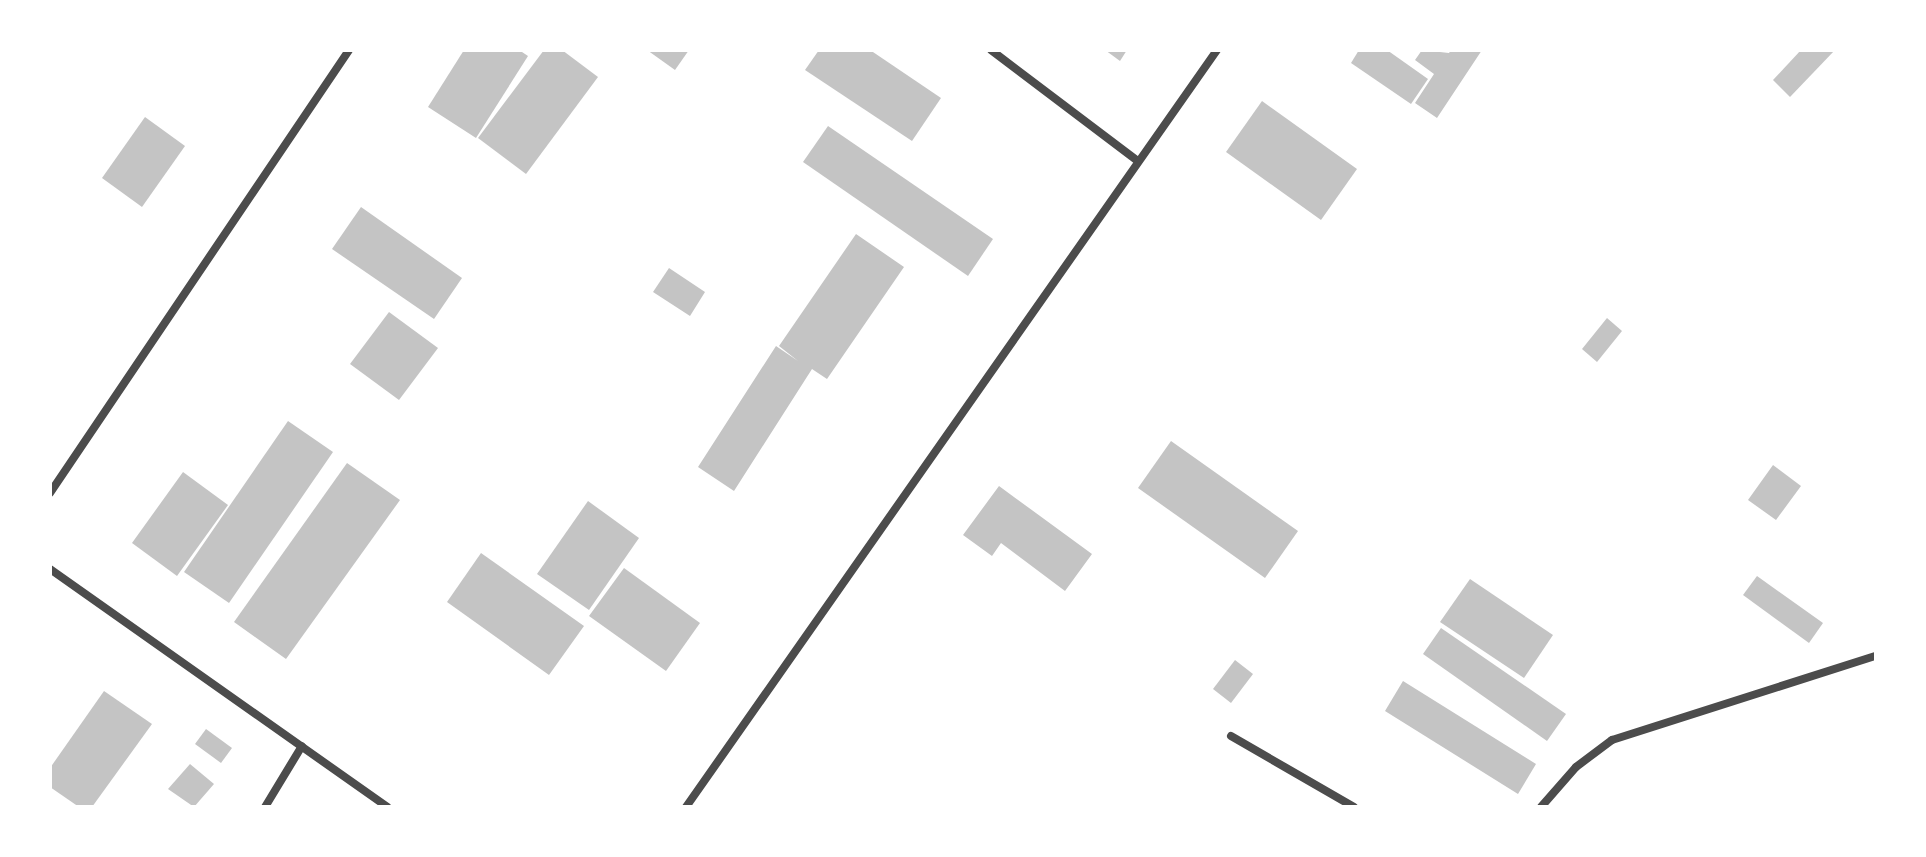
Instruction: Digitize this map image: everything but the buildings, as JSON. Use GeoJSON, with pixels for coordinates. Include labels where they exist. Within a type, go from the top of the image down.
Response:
{"type":"FeatureCollection","features":[{"type":"Feature","properties":{"kind":"street"},"geometry":{"type":"LineString","coordinates":[[50,493],[349,50]]}},
{"type":"Feature","properties":{"kind":"street"},"geometry":{"type":"LineString","coordinates":[[991,50],[1138,161]]}},
{"type":"Feature","properties":{"kind":"street"},"geometry":{"type":"LineString","coordinates":[[686,807],[1217,50]]}},
{"type":"Feature","properties":{"kind":"street"},"geometry":{"type":"LineString","coordinates":[[50,569],[388,807]]}},
{"type":"Feature","properties":{"kind":"street"},"geometry":{"type":"LineString","coordinates":[[1541,807],[1576,767],[1612,740],[1876,656]]}},
{"type":"Feature","properties":{"kind":"street"},"geometry":{"type":"LineString","coordinates":[[1231,736],[1354,807]]}},
{"type":"Feature","properties":{"kind":"street"},"geometry":{"type":"LineString","coordinates":[[265,807],[302,746]]}}]}
